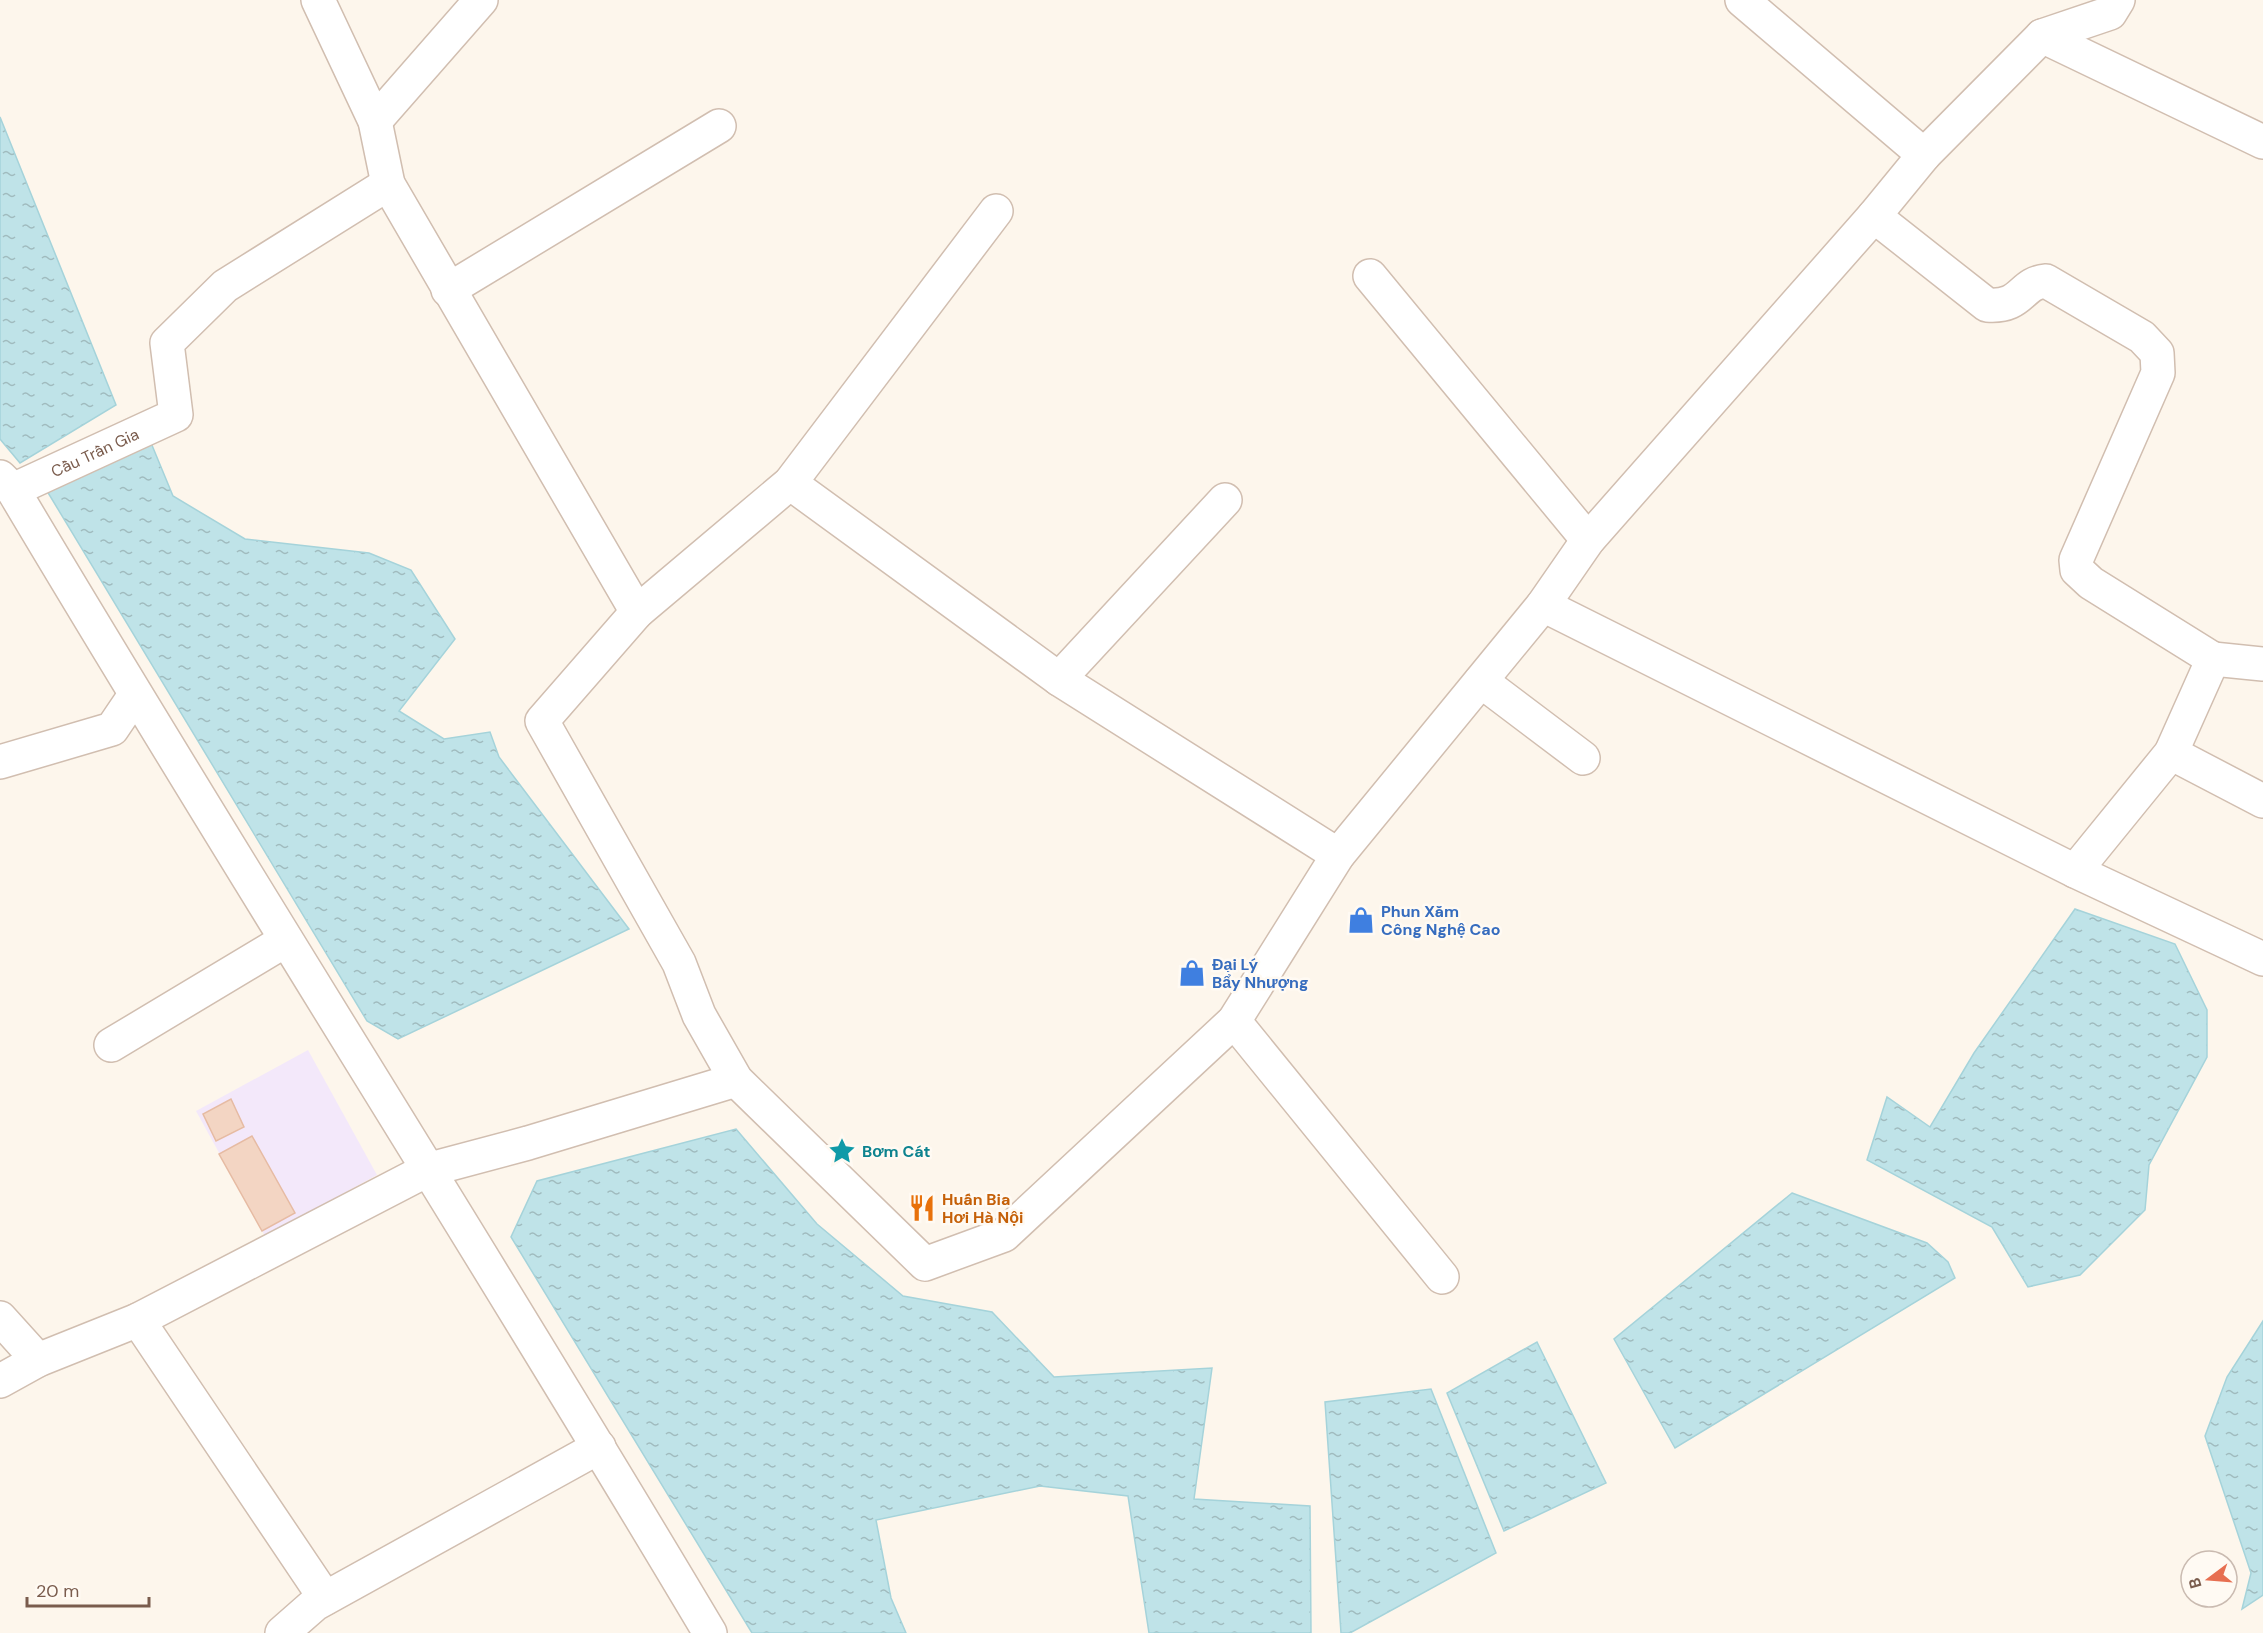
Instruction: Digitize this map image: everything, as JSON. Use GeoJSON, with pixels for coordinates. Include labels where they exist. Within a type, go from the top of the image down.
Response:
{"type":"FeatureCollection","features":[{"type":"Feature","properties":{"kind":"street"},"geometry":{"type":"LineString","coordinates":[[318,0],[375,121],[388,184],[637,612]]}},
{"type":"Feature","properties":{"kind":"street"},"geometry":{"type":"LineString","coordinates":[[375,121],[481,0]]}},
{"type":"Feature","properties":{"kind":"street"},"geometry":{"type":"LineString","coordinates":[[1742,0],[1923,155]]}},
{"type":"Feature","properties":{"kind":"street"},"geometry":{"type":"LineString","coordinates":[[996,211],[790,483],[637,612],[542,721],[679,963],[699,1015],[736,1080],[925,1264],[1004,1235],[1234,1021],[1338,855],[1543,605],[1588,540],[1874,216],[1923,155],[2043,36],[2110,13],[2118,0]]}},
{"type":"Feature","properties":{"kind":"street"},"geometry":{"type":"LineString","coordinates":[[2043,36],[2263,142]]}},
{"type":"Feature","properties":{"kind":"street"},"geometry":{"type":"LineString","coordinates":[[448,290],[719,126]]}},
{"type":"Feature","properties":{"kind":"street","name":"Cầu Trần Gia"},"geometry":{"type":"LineString","coordinates":[[6,484],[176,415],[167,344],[225,286],[388,184]]}},
{"type":"Feature","properties":{"kind":"street"},"geometry":{"type":"LineString","coordinates":[[1874,216],[1988,305],[2002,306],[2014,302],[2036,282],[2046,281],[2142,337],[2157,353],[2158,373],[2135,430],[2076,560],[2077,570],[2091,583],[2213,659],[2263,664]]}},
{"type":"Feature","properties":{"kind":"street"},"geometry":{"type":"LineString","coordinates":[[1370,276],[1588,540]]}},
{"type":"Feature","properties":{"kind":"street"},"geometry":{"type":"LineString","coordinates":[[790,483],[1059,679],[1338,855]]}},
{"type":"Feature","properties":{"kind":"street"},"geometry":{"type":"LineString","coordinates":[[6,484],[599,1447],[710,1633]]}},
{"type":"Feature","properties":{"kind":"street"},"geometry":{"type":"LineString","coordinates":[[1059,679],[1225,500]]}},
{"type":"Feature","properties":{"kind":"street"},"geometry":{"type":"LineString","coordinates":[[1543,605],[2075,871],[2263,959]]}},
{"type":"Feature","properties":{"kind":"street"},"geometry":{"type":"LineString","coordinates":[[2075,871],[2171,753],[2213,659]]}},
{"type":"Feature","properties":{"kind":"street"},"geometry":{"type":"LineString","coordinates":[[1481,681],[1583,758]]}},
{"type":"Feature","properties":{"kind":"street"},"geometry":{"type":"LineString","coordinates":[[0,762],[112,729],[135,695]]}},
{"type":"Feature","properties":{"kind":"street"},"geometry":{"type":"LineString","coordinates":[[2171,753],[2263,801]]}},
{"type":"Feature","properties":{"kind":"street"},"geometry":{"type":"LineString","coordinates":[[111,1045],[285,940]]}},
{"type":"Feature","properties":{"kind":"street"},"geometry":{"type":"LineString","coordinates":[[1234,1021],[1442,1277]]}},
{"type":"Feature","properties":{"kind":"street"},"geometry":{"type":"LineString","coordinates":[[0,1381],[38,1360],[138,1320],[428,1170],[528,1143],[736,1080]]}},
{"type":"Feature","properties":{"kind":"street"},"geometry":{"type":"LineString","coordinates":[[0,1318],[38,1360]]}},
{"type":"Feature","properties":{"kind":"street"},"geometry":{"type":"LineString","coordinates":[[138,1320],[325,1598]]}},
{"type":"Feature","properties":{"kind":"street"},"geometry":{"type":"LineString","coordinates":[[282,1633],[325,1598],[599,1447]]}},
{"type":"Feature","properties":{"kind":"shaded area"},"geometry":{"type":"Polygon","coordinates":[[[308,1050],[377,1175],[265,1236],[196,1111],[308,1050]]]}},
{"type":"Feature","properties":{"kind":"water"},"geometry":{"type":"Polygon","coordinates":[[[0,117],[116,405],[20,463],[0,439],[0,117]]]}},
{"type":"Feature","properties":{"kind":"water"},"geometry":{"type":"Polygon","coordinates":[[[149,438],[173,496],[245,539],[369,553],[411,570],[455,639],[399,711],[444,739],[490,732],[499,757],[629,929],[398,1039],[367,1021],[47,491],[149,438]]]}},
{"type":"Feature","properties":{"kind":"water"},"geometry":{"type":"Polygon","coordinates":[[[2075,909],[2175,944],[2207,1010],[2207,1057],[2149,1165],[2145,1210],[2080,1275],[2028,1287],[1992,1227],[1867,1160],[1887,1097],[1930,1127],[1974,1053],[2075,909]]]}},
{"type":"Feature","properties":{"kind":"water"},"geometry":{"type":"Polygon","coordinates":[[[736,1129],[817,1224],[903,1296],[992,1312],[1054,1377],[1212,1368],[1194,1499],[1310,1506],[1311,1633],[1149,1633],[1128,1496],[1040,1486],[876,1520],[891,1598],[906,1633],[752,1633],[511,1237],[537,1181],[736,1129]]]}},
{"type":"Feature","properties":{"kind":"water"},"geometry":{"type":"Polygon","coordinates":[[[1792,1193],[1927,1243],[1948,1262],[1955,1278],[1675,1448],[1614,1339],[1792,1193]]]}},
{"type":"Feature","properties":{"kind":"water"},"geometry":{"type":"Polygon","coordinates":[[[2263,1321],[2263,1595],[2242,1609],[2251,1573],[2205,1436],[2227,1377],[2263,1321]]]}},
{"type":"Feature","properties":{"kind":"water"},"geometry":{"type":"Polygon","coordinates":[[[1537,1342],[1606,1483],[1504,1531],[1447,1393],[1537,1342]]]}},
{"type":"Feature","properties":{"kind":"water"},"geometry":{"type":"Polygon","coordinates":[[[1431,1389],[1496,1553],[1350,1633],[1341,1633],[1325,1402],[1431,1389]]]}},
{"type":"Feature","properties":{"kind":"building"},"geometry":{"type":"Polygon","coordinates":[[[231,1099],[244,1127],[216,1141],[203,1114],[231,1099]]]}},
{"type":"Feature","properties":{"kind":"building"},"geometry":{"type":"Polygon","coordinates":[[[252,1136],[295,1213],[262,1231],[219,1154],[252,1136]]]}},
{"type":"Feature","properties":{"kind":"place","name":"Phun Xăm Công Nghệ Cao"},"geometry":{"type":"Point","coordinates":[1361,920]}},
{"type":"Feature","properties":{"kind":"place","name":"Đại Lý Bẩy Nhượng"},"geometry":{"type":"Point","coordinates":[1192,973]}},
{"type":"Feature","properties":{"kind":"place","name":"Bơm Cát"},"geometry":{"type":"Point","coordinates":[842,1151]}},
{"type":"Feature","properties":{"kind":"place","name":"Huấn Bia Hơi Hà Nội"},"geometry":{"type":"Point","coordinates":[922,1208]}}]}
